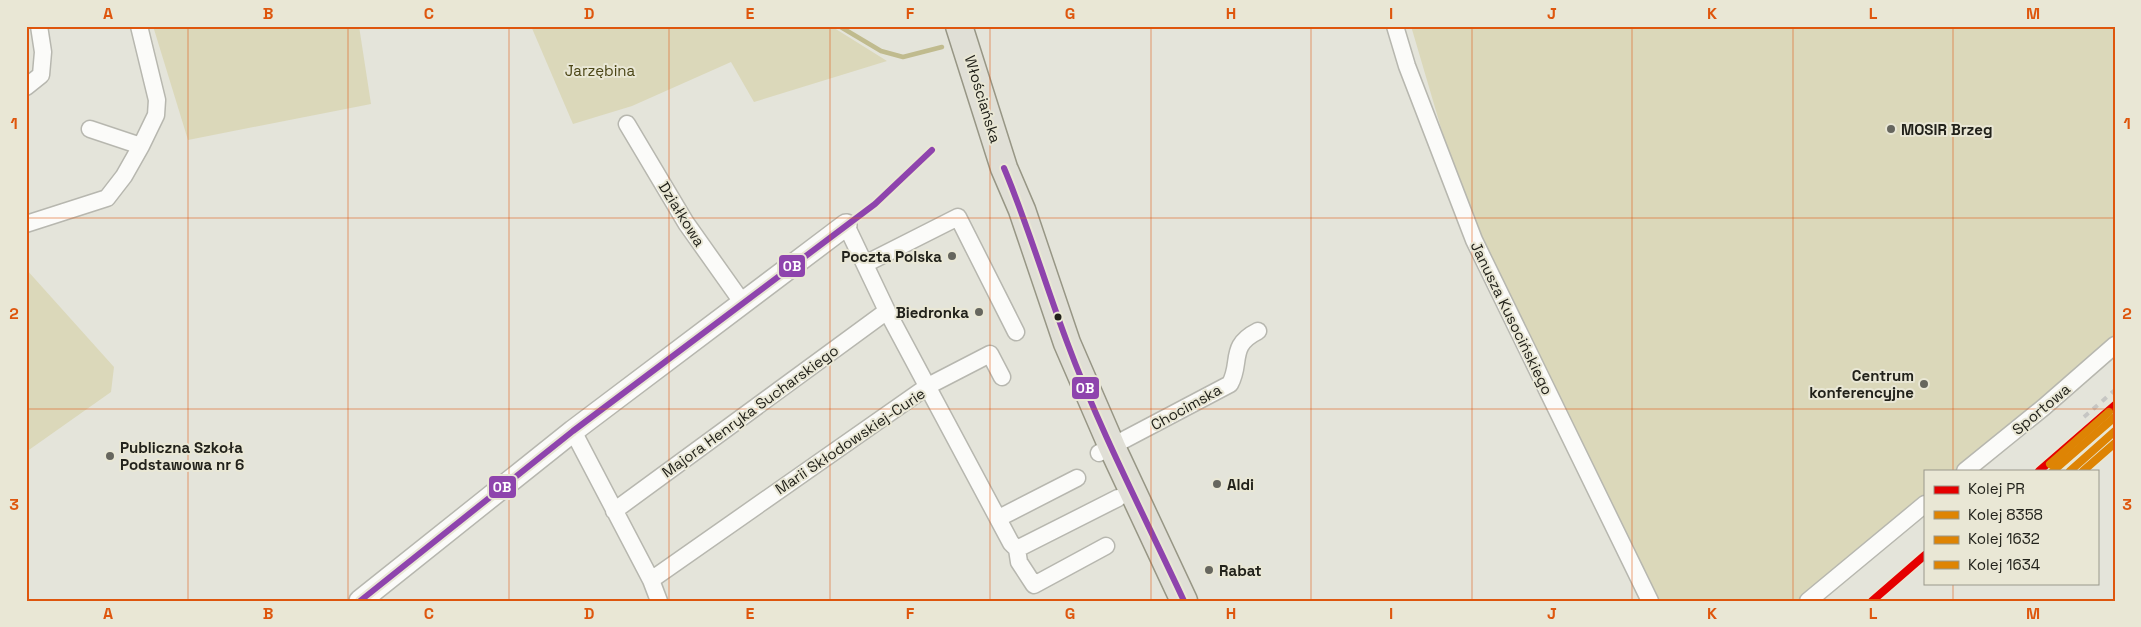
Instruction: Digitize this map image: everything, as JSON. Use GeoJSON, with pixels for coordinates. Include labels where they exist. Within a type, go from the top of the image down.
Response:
{"type":"FeatureCollection","features":[{"type":"Feature","properties":{"kind":"main road","name":"Włościańska"},"geometry":{"type":"LineString","coordinates":[[964,27],[1004,168],[1012,216],[1042,318],[1105,450]]}},
{"type":"Feature","properties":{"kind":"main road"},"geometry":{"type":"LineString","coordinates":[[1105,450],[1118,498],[1179,592]]}},
{"type":"Feature","properties":{"kind":"main road"},"geometry":{"type":"LineString","coordinates":[[1105,450],[1179,592]]}},
{"type":"Feature","properties":{"kind":"street"},"geometry":{"type":"LineString","coordinates":[[26,87],[41,76],[43,52],[39,26]]}},
{"type":"Feature","properties":{"kind":"street"},"geometry":{"type":"LineString","coordinates":[[26,224],[107,198],[124,176],[156,115],[157,100],[139,26]]}},
{"type":"Feature","properties":{"kind":"street","name":"Janusza Kusocińskiego"},"geometry":{"type":"LineString","coordinates":[[1395,26],[1407,66],[1474,240],[1650,601]]}},
{"type":"Feature","properties":{"kind":"street","name":"Działkowa"},"geometry":{"type":"LineString","coordinates":[[627,124],[686,223],[742,302]]}},
{"type":"Feature","properties":{"kind":"street"},"geometry":{"type":"LineString","coordinates":[[90,129],[141,146]]}},
{"type":"Feature","properties":{"kind":"street"},"geometry":{"type":"LineString","coordinates":[[865,264],[958,217],[1016,332]]}},
{"type":"Feature","properties":{"kind":"street"},"geometry":{"type":"LineString","coordinates":[[360,601],[572,431],[846,225],[887,311],[928,386],[990,354],[1002,377]]}},
{"type":"Feature","properties":{"kind":"street","name":"Majora Henryka Sucharskiego"},"geometry":{"type":"LineString","coordinates":[[614,511],[887,311]]}},
{"type":"Feature","properties":{"kind":"street","name":"Chocimska"},"geometry":{"type":"LineString","coordinates":[[1105,450],[1230,384],[1236,374],[1234,362],[1237,352],[1246,337],[1258,331]]}},
{"type":"Feature","properties":{"kind":"street","name":"Sportowa"},"geometry":{"type":"LineString","coordinates":[[1966,470],[2044,407],[2115,345]]}},
{"type":"Feature","properties":{"kind":"street","name":"Marii Skłodowskiej-Curie"},"geometry":{"type":"LineString","coordinates":[[651,580],[928,386],[1017,549],[1019,562],[1034,586],[1106,546]]}},
{"type":"Feature","properties":{"kind":"street"},"geometry":{"type":"LineString","coordinates":[[572,431],[651,580],[659,601]]}},
{"type":"Feature","properties":{"kind":"street"},"geometry":{"type":"LineString","coordinates":[[999,518],[1077,478]]}},
{"type":"Feature","properties":{"kind":"street"},"geometry":{"type":"LineString","coordinates":[[1017,549],[1118,498]]}},
{"type":"Feature","properties":{"kind":"street"},"geometry":{"type":"LineString","coordinates":[[1808,601],[1924,505]]}},
{"type":"Feature","properties":{"kind":"green space"},"geometry":{"type":"Polygon","coordinates":[[[153,26],[359,26],[371,104],[188,140],[153,26]]]}},
{"type":"Feature","properties":{"kind":"green space","name":"Jarzębina"},"geometry":{"type":"Polygon","coordinates":[[[531,26],[831,26],[887,61],[754,102],[731,62],[632,106],[573,124],[531,26]]]}},
{"type":"Feature","properties":{"kind":"green space"},"geometry":{"type":"Polygon","coordinates":[[[1411,26],[2115,26],[2115,345],[1966,470],[1924,470],[1924,505],[1805,601],[1650,601],[1474,240],[1411,26]]]}},
{"type":"Feature","properties":{"kind":"green space"},"geometry":{"type":"Polygon","coordinates":[[[26,269],[114,367],[111,392],[26,452],[26,269]]]}},
{"type":"Feature","properties":{"kind":"waterway"},"geometry":{"type":"LineString","coordinates":[[839,26],[881,51],[903,57],[942,47]]}},
{"type":"Feature","properties":{"kind":"railway"},"geometry":{"type":"LineString","coordinates":[[2084,417],[2115,390]]}},
{"type":"Feature","properties":{"kind":"railway"},"geometry":{"type":"LineString","coordinates":[[2100,449],[2115,436]]}},
{"type":"Feature","properties":{"kind":"rail line","name":"PR"},"geometry":{"type":"LineString","coordinates":[[2040,470],[2115,405]]}},
{"type":"Feature","properties":{"kind":"rail line","name":"1634"},"geometry":{"type":"LineString","coordinates":[[2050,464],[2109,412]]}},
{"type":"Feature","properties":{"kind":"rail line","name":"8358"},"geometry":{"type":"LineString","coordinates":[[2054,470],[2115,417]]}},
{"type":"Feature","properties":{"kind":"rail line","name":"1632"},"geometry":{"type":"LineString","coordinates":[[2071,470],[2115,431]]}},
{"type":"Feature","properties":{"kind":"rail line","name":"PR"},"geometry":{"type":"LineString","coordinates":[[1872,601],[1924,556]]}},
{"type":"Feature","properties":{"kind":"transit line","name":"0B"},"geometry":{"type":"LineString","coordinates":[[360,601],[573,431],[875,204],[932,150]]}},
{"type":"Feature","properties":{"kind":"transit line","name":"0B"},"geometry":{"type":"LineString","coordinates":[[1004,168],[1080,375],[1108,440],[1184,601]]}},
{"type":"Feature","properties":{"kind":"transit line"},"geometry":{"type":"LineString","coordinates":[[2084,470],[2115,443]]}},
{"type":"Feature","properties":{"kind":"place","name":"MOSIR Brzeg"},"geometry":{"type":"Point","coordinates":[1891,129]}},
{"type":"Feature","properties":{"kind":"place","name":"Poczta Polska"},"geometry":{"type":"Point","coordinates":[952,256]}},
{"type":"Feature","properties":{"kind":"place","name":"Biedronka"},"geometry":{"type":"Point","coordinates":[979,312]}},
{"type":"Feature","properties":{"kind":"place","name":"Centrum konferencyjne"},"geometry":{"type":"Point","coordinates":[1924,384]}},
{"type":"Feature","properties":{"kind":"place","name":"Publiczna Szkoła Podstawowa nr 6"},"geometry":{"type":"Point","coordinates":[110,456]}},
{"type":"Feature","properties":{"kind":"place","name":"Aldi"},"geometry":{"type":"Point","coordinates":[1217,484]}},
{"type":"Feature","properties":{"kind":"place","name":"Rabat"},"geometry":{"type":"Point","coordinates":[1209,570]}}]}
